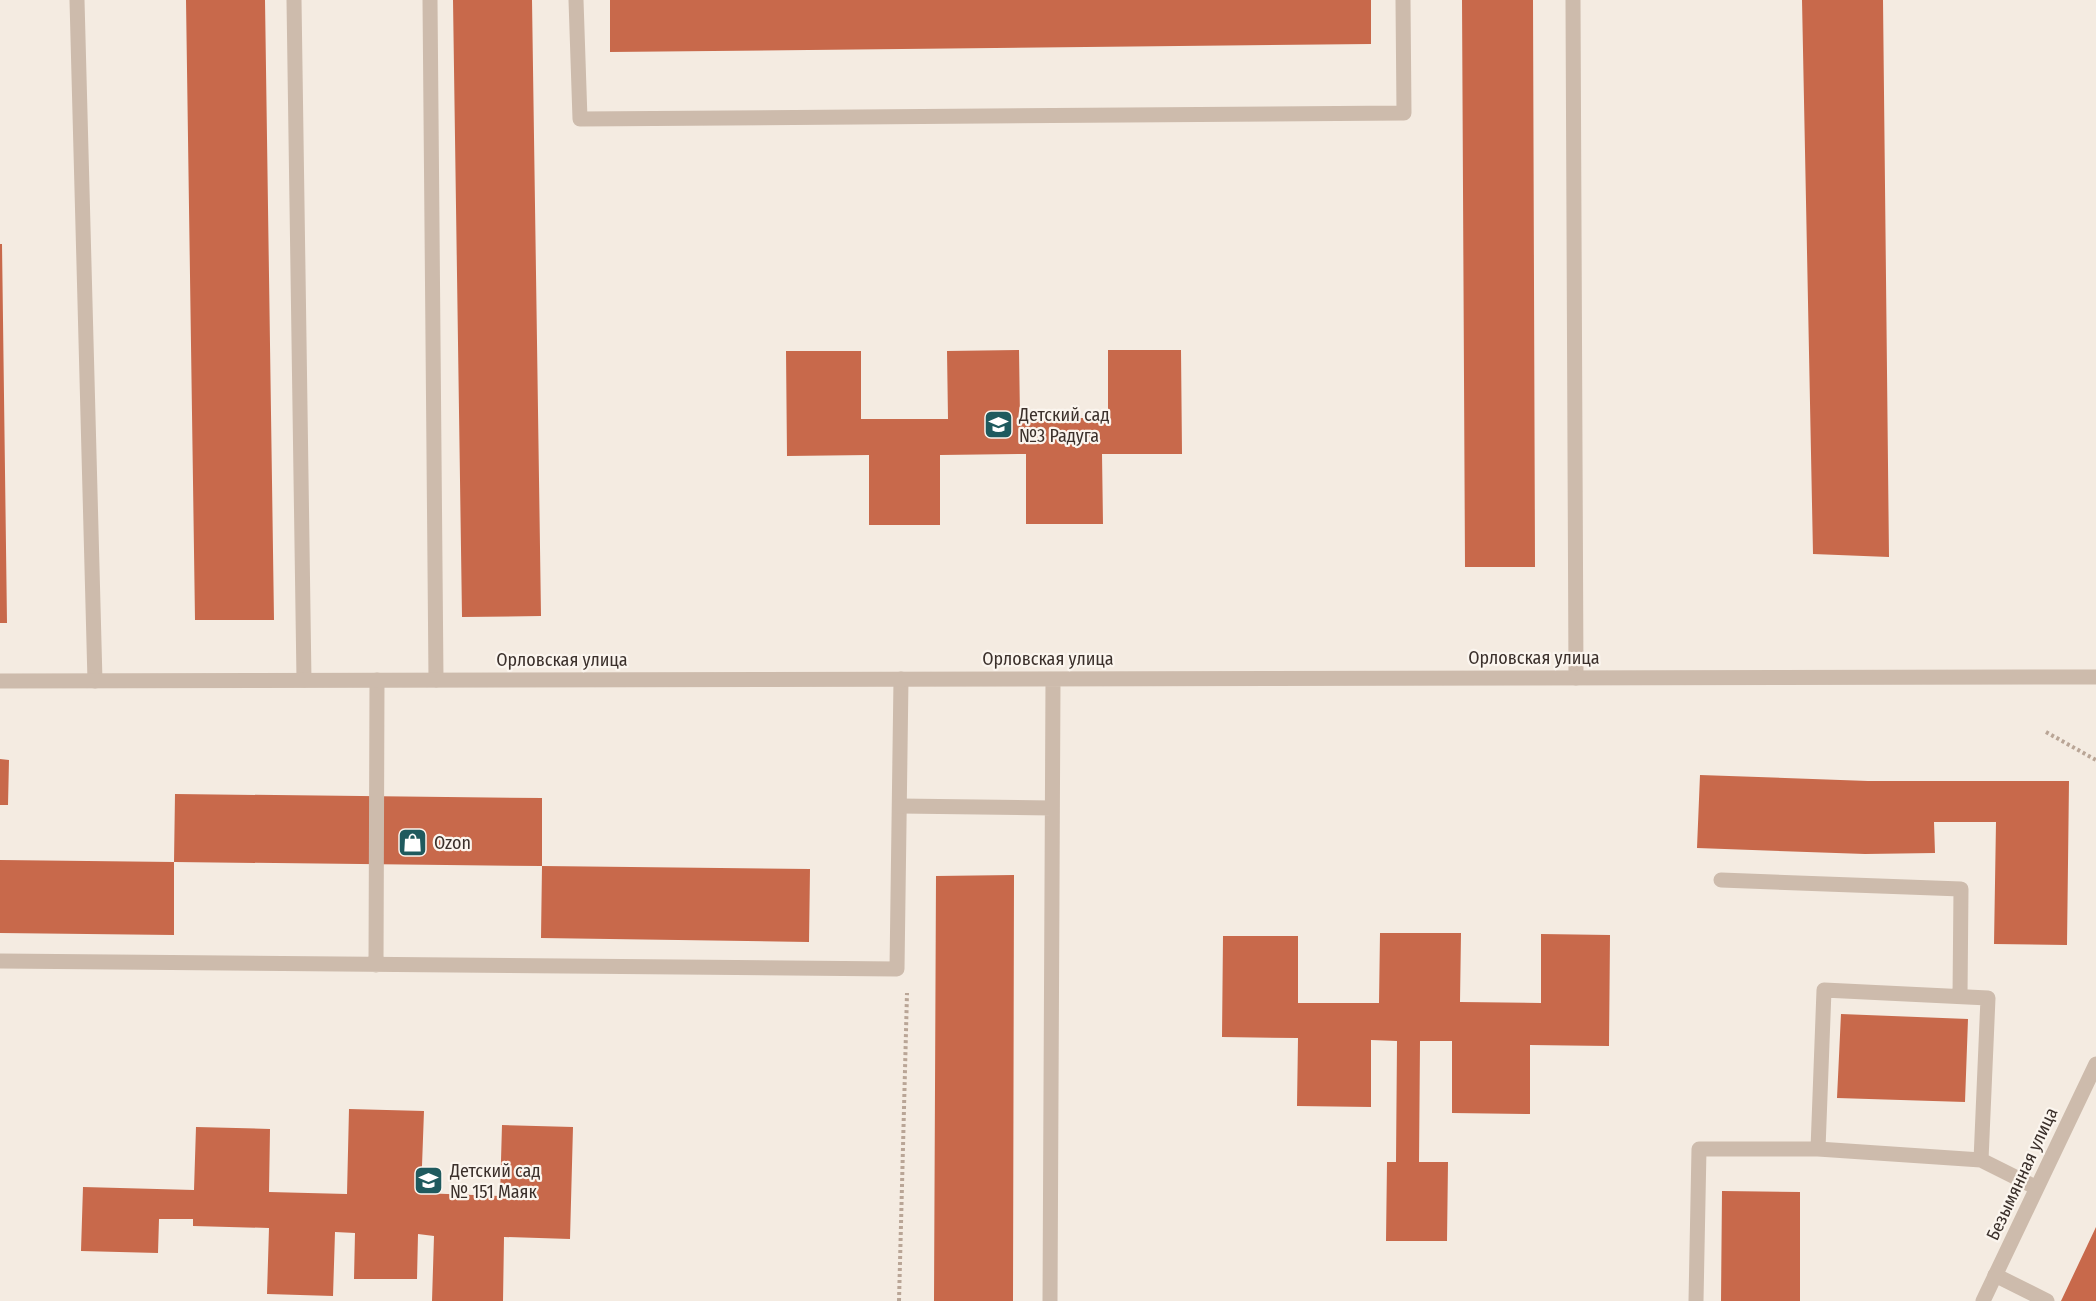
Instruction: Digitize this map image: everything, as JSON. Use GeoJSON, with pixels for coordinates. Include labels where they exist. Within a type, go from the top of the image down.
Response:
{"type":"FeatureCollection","features":[{"type":"Feature","properties":{"kind":"street"},"geometry":{"type":"LineString","coordinates":[[77,0],[95,681]]}},
{"type":"Feature","properties":{"kind":"street"},"geometry":{"type":"LineString","coordinates":[[294,0],[304,680]]}},
{"type":"Feature","properties":{"kind":"street"},"geometry":{"type":"LineString","coordinates":[[430,0],[436,680]]}},
{"type":"Feature","properties":{"kind":"street"},"geometry":{"type":"LineString","coordinates":[[576,0],[580,119],[1404,113],[1403,0]]}},
{"type":"Feature","properties":{"kind":"street"},"geometry":{"type":"LineString","coordinates":[[1573,0],[1576,678]]}},
{"type":"Feature","properties":{"kind":"street","name":"Орловская улица"},"geometry":{"type":"LineString","coordinates":[[0,681],[2096,677]]}},
{"type":"Feature","properties":{"kind":"street"},"geometry":{"type":"LineString","coordinates":[[0,961],[897,969],[901,679]]}},
{"type":"Feature","properties":{"kind":"street"},"geometry":{"type":"LineString","coordinates":[[1050,1301],[1053,679]]}},
{"type":"Feature","properties":{"kind":"street"},"geometry":{"type":"LineString","coordinates":[[376,965],[377,681]]}},
{"type":"Feature","properties":{"kind":"street"},"geometry":{"type":"LineString","coordinates":[[900,806],[1052,808]]}},
{"type":"Feature","properties":{"kind":"street"},"geometry":{"type":"LineString","coordinates":[[1721,880],[1961,889],[1960,996]]}},
{"type":"Feature","properties":{"kind":"street"},"geometry":{"type":"LineString","coordinates":[[1818,1149],[1824,990],[1960,996],[1988,998],[1982,1160]]}},
{"type":"Feature","properties":{"kind":"street","name":"Безымянная улица"},"geometry":{"type":"LineString","coordinates":[[1983,1301],[2096,1064]]}},
{"type":"Feature","properties":{"kind":"street"},"geometry":{"type":"LineString","coordinates":[[1696,1301],[1699,1149],[1818,1149],[1982,1160],[2037,1188]]}},
{"type":"Feature","properties":{"kind":"street"},"geometry":{"type":"LineString","coordinates":[[1995,1275],[2047,1301]]}},
{"type":"Feature","properties":{"kind":"path"},"geometry":{"type":"LineString","coordinates":[[2046,732],[2096,760]]}},
{"type":"Feature","properties":{"kind":"path"},"geometry":{"type":"LineString","coordinates":[[899,1301],[907,982]]}},
{"type":"Feature","properties":{"kind":"building"},"geometry":{"type":"Polygon","coordinates":[[[186,0],[265,0],[274,620],[195,620],[186,0]]]}},
{"type":"Feature","properties":{"kind":"building"},"geometry":{"type":"Polygon","coordinates":[[[453,0],[532,0],[541,616],[462,617],[453,0]]]}},
{"type":"Feature","properties":{"kind":"building"},"geometry":{"type":"Polygon","coordinates":[[[610,0],[1371,0],[1371,44],[610,52],[610,0]]]}},
{"type":"Feature","properties":{"kind":"building"},"geometry":{"type":"Polygon","coordinates":[[[1462,0],[1533,0],[1535,567],[1465,567],[1462,0]]]}},
{"type":"Feature","properties":{"kind":"building"},"geometry":{"type":"Polygon","coordinates":[[[1802,0],[1883,0],[1889,557],[1813,554],[1802,0]]]}},
{"type":"Feature","properties":{"kind":"building"},"geometry":{"type":"Polygon","coordinates":[[[0,244],[2,244],[7,623],[0,623],[0,244]]]}},
{"type":"Feature","properties":{"kind":"building"},"geometry":{"type":"Polygon","coordinates":[[[1019,350],[1020,418],[1108,418],[1108,350],[1181,350],[1182,454],[1102,454],[1103,524],[1026,524],[1026,454],[940,455],[940,525],[869,525],[869,455],[787,456],[786,351],[861,351],[861,419],[948,419],[947,351],[1019,350]]]}},
{"type":"Feature","properties":{"kind":"building"},"geometry":{"type":"Polygon","coordinates":[[[0,759],[9,760],[8,805],[0,805],[0,759]]]}},
{"type":"Feature","properties":{"kind":"building"},"geometry":{"type":"Polygon","coordinates":[[[1700,775],[1868,781],[2069,781],[2067,945],[1994,944],[1996,822],[1934,822],[1935,853],[1865,854],[1697,848],[1700,775]]]}},
{"type":"Feature","properties":{"kind":"building"},"geometry":{"type":"Polygon","coordinates":[[[175,794],[542,798],[542,866],[174,862],[175,794]]]}},
{"type":"Feature","properties":{"kind":"building"},"geometry":{"type":"Polygon","coordinates":[[[0,860],[174,862],[174,935],[0,933],[0,860]]]}},
{"type":"Feature","properties":{"kind":"building"},"geometry":{"type":"Polygon","coordinates":[[[542,866],[810,869],[809,942],[541,938],[542,866]]]}},
{"type":"Feature","properties":{"kind":"building"},"geometry":{"type":"Polygon","coordinates":[[[1014,875],[1013,1301],[934,1301],[936,876],[1014,875]]]}},
{"type":"Feature","properties":{"kind":"building"},"geometry":{"type":"Polygon","coordinates":[[[1380,933],[1461,933],[1460,1002],[1541,1003],[1541,934],[1610,935],[1609,1046],[1530,1045],[1530,1114],[1452,1113],[1452,1041],[1420,1041],[1419,1162],[1448,1162],[1447,1241],[1386,1241],[1387,1162],[1396,1162],[1397,1041],[1371,1040],[1371,1107],[1297,1106],[1298,1038],[1222,1037],[1223,936],[1298,936],[1298,1003],[1379,1003],[1380,933]]]}},
{"type":"Feature","properties":{"kind":"building"},"geometry":{"type":"Polygon","coordinates":[[[1841,1014],[1968,1019],[1965,1102],[1837,1098],[1841,1014]]]}},
{"type":"Feature","properties":{"kind":"building"},"geometry":{"type":"Polygon","coordinates":[[[349,1109],[424,1111],[421,1193],[500,1196],[502,1125],[573,1127],[570,1239],[504,1237],[503,1301],[432,1301],[434,1236],[418,1234],[417,1279],[354,1279],[355,1233],[335,1232],[333,1296],[267,1294],[269,1228],[193,1226],[193,1219],[159,1219],[158,1253],[81,1251],[83,1187],[194,1190],[196,1127],[270,1129],[269,1192],[347,1194],[349,1109]]]}},
{"type":"Feature","properties":{"kind":"building"},"geometry":{"type":"Polygon","coordinates":[[[1722,1191],[1800,1192],[1800,1301],[1721,1301],[1722,1191]]]}},
{"type":"Feature","properties":{"kind":"building"},"geometry":{"type":"Polygon","coordinates":[[[2096,1227],[2096,1301],[2061,1301],[2096,1227]]]}},
{"type":"Feature","properties":{"kind":"place","name":"Детский сад №3 Радуга"},"geometry":{"type":"Point","coordinates":[998,425]}},
{"type":"Feature","properties":{"kind":"place","name":"Ozon"},"geometry":{"type":"Point","coordinates":[413,843]}},
{"type":"Feature","properties":{"kind":"place","name":"Детский сад № 151 Маяк"},"geometry":{"type":"Point","coordinates":[429,1181]}}]}
